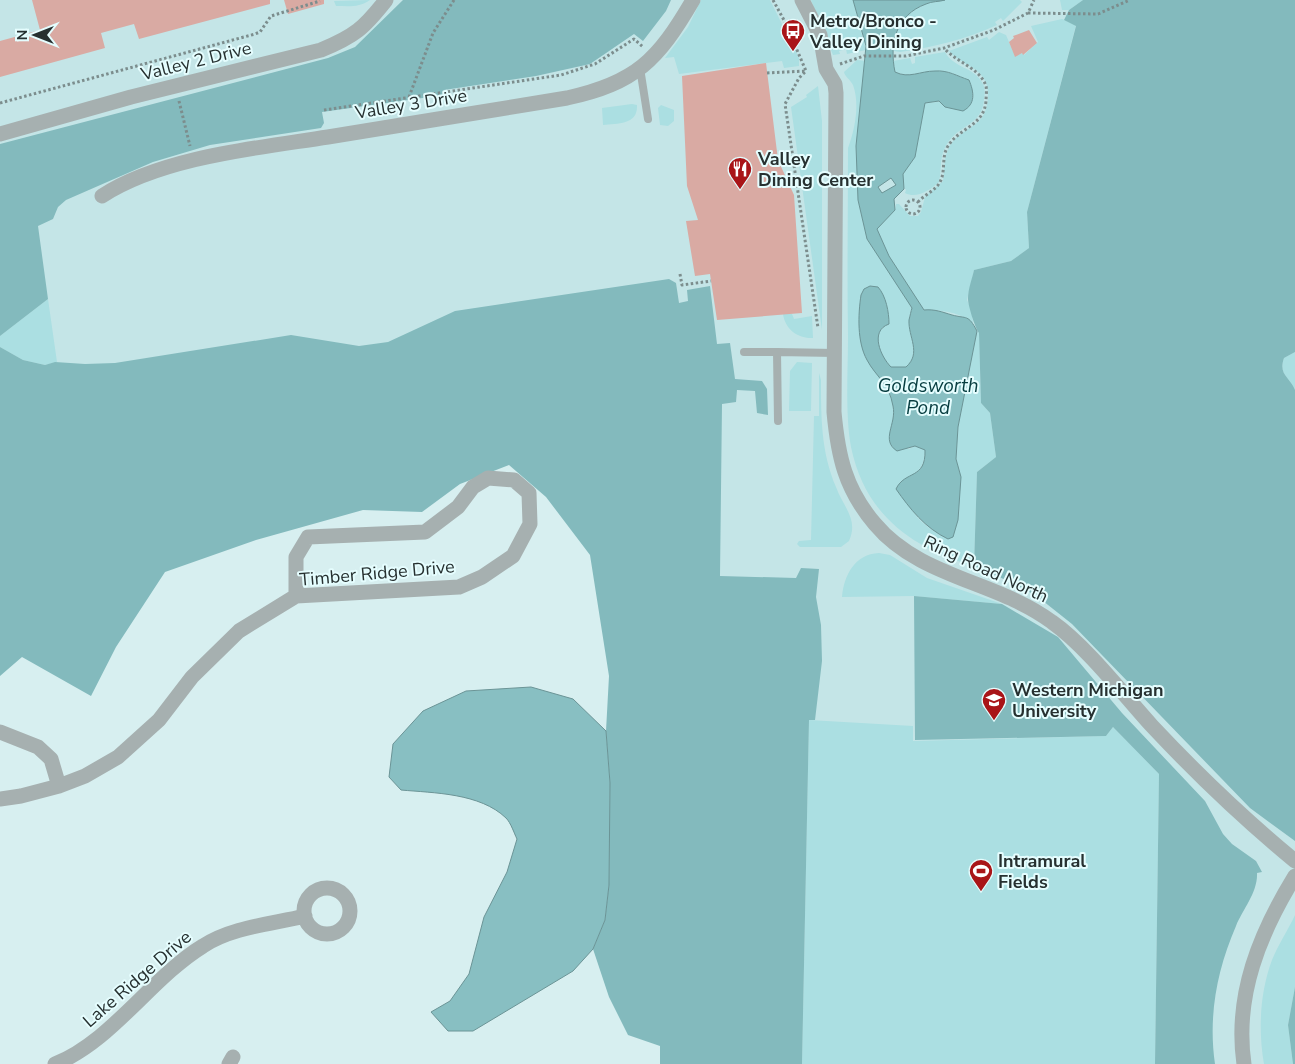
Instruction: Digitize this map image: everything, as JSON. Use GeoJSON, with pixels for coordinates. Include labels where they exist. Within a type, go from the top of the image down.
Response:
{"type":"FeatureCollection","features":[{"type":"Feature","properties":{"kind":"street","name":"Valley 2 Drive"},"geometry":{"type":"LineString","coordinates":[[0,134],[176,86],[321,50],[340,42],[364,27],[386,0]]}},
{"type":"Feature","properties":{"kind":"street","name":"Valley 3 Drive"},"geometry":{"type":"LineString","coordinates":[[102,196],[112,189],[153,173],[220,154],[567,98],[601,90],[630,76],[663,48],[693,0]]}},
{"type":"Feature","properties":{"kind":"street","name":"Ring Road North"},"geometry":{"type":"LineString","coordinates":[[802,0],[820,34],[826,69],[834,84],[838,119],[834,412],[841,464],[849,486],[874,523],[886,536],[918,559],[1014,599],[1054,623],[1086,654],[1189,766],[1295,861]]}},
{"type":"Feature","properties":{"kind":"street","name":"Timber Ridge Drive"},"geometry":{"type":"LineString","coordinates":[[0,799],[21,796],[58,786],[85,776],[118,757],[159,720],[192,677],[239,630],[296,596],[459,587],[482,577],[513,556],[530,524],[529,494],[514,480],[488,478],[473,487],[458,507],[425,532],[308,536],[296,557],[296,596]]}},
{"type":"Feature","properties":{"kind":"street"},"geometry":{"type":"LineString","coordinates":[[0,732],[38,747],[52,759],[58,786]]}},
{"type":"Feature","properties":{"kind":"street"},"geometry":{"type":"LineString","coordinates":[[1244,1064],[1241,1038],[1243,1010],[1253,962],[1260,940],[1295,876]]}},
{"type":"Feature","properties":{"kind":"street","name":"Lake Ridge Drive"},"geometry":{"type":"LineString","coordinates":[[55,1064],[86,1048],[176,965],[204,945],[226,935],[305,916]]}},
{"type":"Feature","properties":{"kind":"lane"},"geometry":{"type":"LineString","coordinates":[[640,68],[648,119]]}},
{"type":"Feature","properties":{"kind":"lane"},"geometry":{"type":"LineString","coordinates":[[744,352],[834,353]]}},
{"type":"Feature","properties":{"kind":"lane"},"geometry":{"type":"LineString","coordinates":[[777,352],[778,421]]}},
{"type":"Feature","properties":{"kind":"path"},"geometry":{"type":"LineString","coordinates":[[0,103],[255,34],[260,32],[271,16],[321,0]]}},
{"type":"Feature","properties":{"kind":"path"},"geometry":{"type":"LineString","coordinates":[[409,97],[433,33],[454,0]]}},
{"type":"Feature","properties":{"kind":"path"},"geometry":{"type":"LineString","coordinates":[[773,0],[785,22],[806,71]]}},
{"type":"Feature","properties":{"kind":"path"},"geometry":{"type":"LineString","coordinates":[[1028,13],[1034,0]]}},
{"type":"Feature","properties":{"kind":"path"},"geometry":{"type":"LineString","coordinates":[[767,73],[826,69],[864,56],[893,56],[944,48],[994,30],[1028,13],[1098,14],[1130,0]]}},
{"type":"Feature","properties":{"kind":"path"},"geometry":{"type":"LineString","coordinates":[[324,110],[561,75],[596,64],[634,39],[644,47],[649,44]]}},
{"type":"Feature","properties":{"kind":"path"},"geometry":{"type":"LineString","coordinates":[[918,202],[926,193],[939,184],[942,179],[942,160],[950,143],[956,136],[978,122],[985,111],[986,87],[983,80],[976,72],[954,59],[944,48]]}},
{"type":"Feature","properties":{"kind":"path"},"geometry":{"type":"LineString","coordinates":[[806,71],[799,78],[785,104],[818,331]]}},
{"type":"Feature","properties":{"kind":"path"},"geometry":{"type":"LineString","coordinates":[[176,86],[193,161]]}},
{"type":"Feature","properties":{"kind":"path"},"geometry":{"type":"LineString","coordinates":[[910,201],[918,202],[920,206],[917,212],[913,214],[907,210],[906,206],[910,201]]}},
{"type":"Feature","properties":{"kind":"path"},"geometry":{"type":"LineString","coordinates":[[680,274],[682,285],[711,281]]}},
{"type":"Feature","properties":{"kind":"shaded area","name":"Western Michigan University"},"geometry":{"type":"Polygon","coordinates":[[[0,0],[1295,0],[1295,1064],[689,1064],[696,377],[0,379],[0,0]]]}},
{"type":"Feature","properties":{"kind":"shaded area"},"geometry":{"type":"Polygon","coordinates":[[[370,0],[362,4],[349,6],[336,6],[334,1],[370,0]]]}},
{"type":"Feature","properties":{"kind":"shaded area"},"geometry":{"type":"Polygon","coordinates":[[[403,0],[671,0],[666,11],[643,41],[634,34],[590,64],[536,76],[444,90],[444,95],[322,112],[324,123],[321,128],[210,145],[153,162],[66,200],[58,207],[53,219],[38,226],[48,299],[0,336],[0,144],[328,58],[355,47],[403,0]]]}},
{"type":"Feature","properties":{"kind":"shaded area"},"geometry":{"type":"Polygon","coordinates":[[[701,0],[770,0],[799,58],[799,66],[784,68],[782,61],[679,74],[674,57],[665,58],[688,27],[701,0]]]}},
{"type":"Feature","properties":{"kind":"shaded area"},"geometry":{"type":"Polygon","coordinates":[[[811,0],[853,0],[866,50],[847,54],[846,49],[839,51],[840,54],[833,55],[811,0]]]}},
{"type":"Feature","properties":{"kind":"shaded area"},"geometry":{"type":"Polygon","coordinates":[[[945,0],[1020,0],[1022,2],[1003,21],[1001,18],[995,22],[997,25],[985,30],[937,45],[900,52],[894,51],[894,36],[904,16],[927,3],[945,0]]]}},
{"type":"Feature","properties":{"kind":"shaded area"},"geometry":{"type":"Polygon","coordinates":[[[1060,0],[1083,0],[1069,10],[1062,10],[1060,0]]]}},
{"type":"Feature","properties":{"kind":"shaded area"},"geometry":{"type":"Polygon","coordinates":[[[1083,0],[1295,0],[1295,352],[1284,358],[1282,368],[1295,390],[1295,841],[1250,808],[1072,624],[1038,597],[1015,584],[974,566],[977,472],[996,457],[990,413],[981,403],[979,333],[969,306],[969,288],[974,270],[1011,261],[1029,248],[1027,212],[1076,26],[1064,20],[1069,10],[1083,0]]]}},
{"type":"Feature","properties":{"kind":"shaded area"},"geometry":{"type":"Polygon","coordinates":[[[1062,19],[1076,25],[1027,212],[1029,248],[1011,261],[974,270],[967,300],[972,311],[973,324],[957,314],[924,310],[889,256],[877,229],[895,210],[896,204],[899,204],[910,216],[918,216],[925,197],[943,181],[945,158],[951,144],[962,133],[979,121],[986,108],[988,89],[984,79],[978,72],[949,51],[987,37],[989,40],[999,32],[1006,35],[1015,56],[1022,53],[1024,55],[1038,42],[1031,26],[1062,19]]]}},
{"type":"Feature","properties":{"kind":"shaded area"},"geometry":{"type":"Polygon","coordinates":[[[945,52],[953,61],[979,78],[983,84],[985,95],[983,108],[975,120],[957,133],[944,149],[939,182],[918,195],[909,195],[905,193],[906,190],[903,186],[903,174],[915,157],[925,103],[973,99],[973,93],[964,80],[955,75],[946,72],[913,75],[895,72],[893,61],[910,58],[912,64],[915,63],[915,57],[945,52]]]}},
{"type":"Feature","properties":{"kind":"shaded area"},"geometry":{"type":"Polygon","coordinates":[[[857,60],[866,61],[856,146],[858,200],[867,239],[912,308],[909,326],[914,350],[913,356],[906,368],[891,367],[883,357],[878,344],[878,338],[879,333],[889,324],[889,319],[883,295],[878,287],[870,286],[861,295],[860,322],[864,351],[887,389],[893,404],[894,410],[890,438],[893,448],[909,449],[915,446],[925,450],[923,462],[915,474],[900,482],[907,501],[916,516],[938,534],[948,539],[961,477],[956,459],[958,427],[977,331],[979,333],[981,403],[990,413],[996,457],[977,472],[974,566],[951,559],[931,549],[894,525],[867,492],[851,447],[847,392],[848,148],[855,125],[856,100],[853,85],[844,72],[857,60]]]}},
{"type":"Feature","properties":{"kind":"shaded area"},"geometry":{"type":"Polygon","coordinates":[[[818,86],[822,121],[822,330],[791,107],[807,97],[806,95],[818,86]]]}},
{"type":"Feature","properties":{"kind":"shaded area"},"geometry":{"type":"Polygon","coordinates":[[[637,105],[636,112],[631,120],[603,125],[602,108],[637,105]]]}},
{"type":"Feature","properties":{"kind":"shaded area"},"geometry":{"type":"Polygon","coordinates":[[[661,105],[674,110],[674,121],[668,126],[660,125],[658,108],[661,105]]]}},
{"type":"Feature","properties":{"kind":"shaded area"},"geometry":{"type":"Polygon","coordinates":[[[669,279],[676,283],[679,303],[688,301],[687,290],[710,286],[717,344],[730,343],[735,379],[762,381],[767,389],[768,415],[757,413],[755,391],[737,390],[736,402],[722,404],[720,576],[796,578],[801,568],[819,569],[816,597],[821,625],[822,661],[815,720],[809,720],[802,1064],[660,1064],[660,1046],[628,1035],[609,997],[593,949],[605,920],[609,885],[610,783],[606,731],[609,676],[590,555],[546,497],[509,465],[460,484],[422,512],[363,510],[256,540],[165,572],[116,647],[91,696],[22,657],[0,676],[0,347],[23,360],[45,365],[55,362],[115,363],[291,335],[359,346],[388,342],[455,311],[669,279]]]}},
{"type":"Feature","properties":{"kind":"shaded area"},"geometry":{"type":"Polygon","coordinates":[[[48,299],[57,362],[45,365],[23,360],[0,347],[0,336],[48,299]]]}},
{"type":"Feature","properties":{"kind":"shaded area"},"geometry":{"type":"Polygon","coordinates":[[[783,314],[792,314],[794,319],[812,316],[813,338],[802,337],[793,332],[786,324],[783,314]]]}},
{"type":"Feature","properties":{"kind":"shaded area"},"geometry":{"type":"Polygon","coordinates":[[[1295,352],[1295,390],[1282,368],[1284,358],[1295,352]]]}},
{"type":"Feature","properties":{"kind":"shaded area"},"geometry":{"type":"Polygon","coordinates":[[[797,362],[812,363],[811,411],[789,411],[790,371],[797,362]]]}},
{"type":"Feature","properties":{"kind":"shaded area"},"geometry":{"type":"Polygon","coordinates":[[[819,373],[821,380],[823,434],[827,461],[836,487],[849,513],[852,526],[849,541],[841,547],[800,547],[797,544],[799,541],[811,540],[814,416],[819,416],[819,373]]]}},
{"type":"Feature","properties":{"kind":"shaded area"},"geometry":{"type":"Polygon","coordinates":[[[879,553],[890,555],[927,578],[1002,604],[914,596],[842,597],[845,581],[852,567],[863,557],[879,553]]]}},
{"type":"Feature","properties":{"kind":"shaded area"},"geometry":{"type":"Polygon","coordinates":[[[914,596],[1002,604],[1058,637],[1122,713],[1205,801],[1223,834],[1232,844],[1256,861],[1262,872],[1257,873],[1255,887],[1229,943],[1219,976],[1213,1028],[1215,1064],[1155,1064],[1159,774],[1113,727],[1106,736],[915,740],[914,596]]]}},
{"type":"Feature","properties":{"kind":"shaded area","name":"Intramural Fields"},"geometry":{"type":"Polygon","coordinates":[[[809,720],[913,726],[913,741],[1106,736],[1113,727],[1159,774],[1155,1064],[802,1064],[809,720]]]}},
{"type":"Feature","properties":{"kind":"shaded area"},"geometry":{"type":"Polygon","coordinates":[[[1295,915],[1295,987],[1288,1025],[1293,1064],[1264,1064],[1261,1038],[1261,1011],[1265,985],[1274,954],[1295,915]]]}},
{"type":"Feature","properties":{"kind":"shaded area"},"geometry":{"type":"Polygon","coordinates":[[[1295,987],[1295,1064],[1293,1064],[1288,1025],[1295,987]]]}},
{"type":"Feature","properties":{"kind":"water","name":"Goldsworth Pond"},"geometry":{"type":"Polygon","coordinates":[[[853,0],[945,0],[928,3],[916,9],[901,23],[894,41],[893,61],[895,72],[910,75],[930,71],[948,72],[969,80],[973,93],[970,105],[963,111],[945,107],[939,101],[925,103],[915,157],[903,174],[904,189],[894,199],[895,210],[877,229],[889,256],[924,310],[935,310],[967,318],[977,331],[958,427],[956,459],[961,477],[958,520],[953,537],[948,539],[932,529],[919,517],[896,489],[904,479],[919,471],[924,460],[925,450],[915,446],[897,451],[892,447],[889,437],[894,413],[891,398],[889,392],[867,360],[861,345],[859,311],[861,295],[864,289],[870,286],[878,287],[888,309],[889,324],[879,332],[878,338],[881,351],[887,363],[891,367],[906,367],[911,362],[914,350],[909,326],[912,308],[867,239],[858,200],[856,146],[866,46],[853,0]],[[891,178],[878,187],[882,193],[896,185],[891,178]]]}},
{"type":"Feature","properties":{"kind":"water"},"geometry":{"type":"Polygon","coordinates":[[[531,687],[573,699],[606,731],[610,783],[609,885],[605,920],[593,949],[573,971],[473,1031],[448,1031],[431,1012],[450,1001],[469,974],[484,917],[507,872],[517,839],[506,818],[483,804],[456,796],[401,790],[389,777],[393,744],[423,711],[466,691],[531,687]]]}},
{"type":"Feature","properties":{"kind":"building"},"geometry":{"type":"Polygon","coordinates":[[[32,0],[270,0],[270,4],[139,39],[134,24],[101,33],[105,48],[0,77],[0,41],[40,30],[32,0]]]}},
{"type":"Feature","properties":{"kind":"building"},"geometry":{"type":"Polygon","coordinates":[[[284,0],[324,0],[324,4],[288,14],[284,0]]]}},
{"type":"Feature","properties":{"kind":"building"},"geometry":{"type":"Polygon","coordinates":[[[1029,30],[1037,43],[1023,55],[1022,53],[1015,57],[1009,42],[1014,38],[1013,36],[1029,30]]]}},
{"type":"Feature","properties":{"kind":"building","name":"Valley Dining Center"},"geometry":{"type":"Polygon","coordinates":[[[766,63],[778,160],[794,195],[802,313],[717,320],[710,274],[695,276],[686,221],[698,220],[687,186],[682,76],[766,63]]]}},
{"type":"Feature","properties":{"kind":"place","name":"Metro/Bronco - Valley Dining"},"geometry":{"type":"Point","coordinates":[793,52]}},
{"type":"Feature","properties":{"kind":"place","name":"Valley Dining Center"},"geometry":{"type":"Point","coordinates":[740,190]}},
{"type":"Feature","properties":{"kind":"place","name":"Western Michigan University"},"geometry":{"type":"Point","coordinates":[994,721]}},
{"type":"Feature","properties":{"kind":"place","name":"Intramural Fields"},"geometry":{"type":"Point","coordinates":[981,892]}}]}
